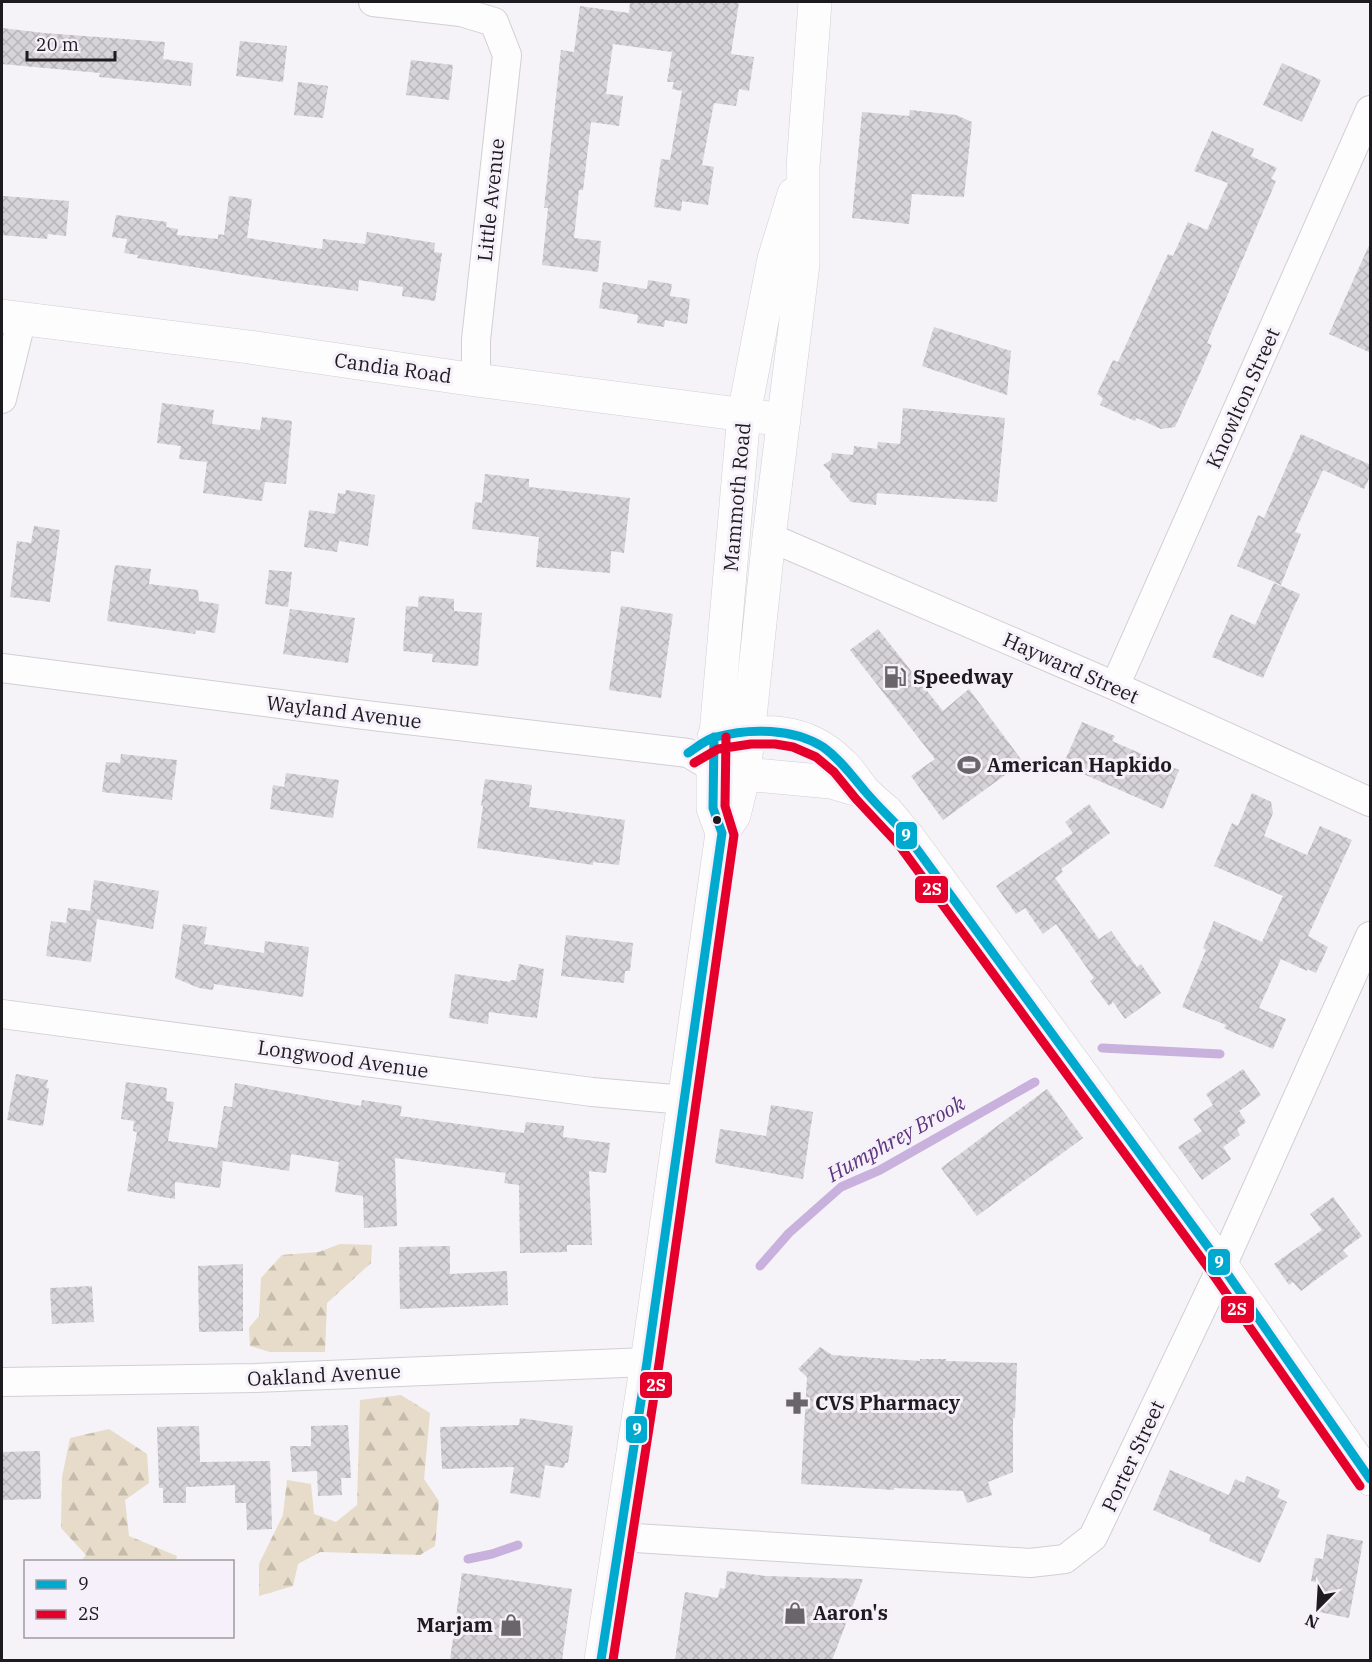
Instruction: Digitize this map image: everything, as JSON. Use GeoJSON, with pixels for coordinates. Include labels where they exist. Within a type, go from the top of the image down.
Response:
{"type":"FeatureCollection","features":[{"type":"Feature","properties":{"kind":"main road","name":"Mammoth Road"},"geometry":{"type":"LineString","coordinates":[[601,1660],[647,1362],[722,833],[734,815],[744,774],[750,732],[769,537],[803,264],[803,167],[815,2]]}},
{"type":"Feature","properties":{"kind":"main road","name":"Mammoth Road"},"geometry":{"type":"LineString","coordinates":[[722,833],[713,808],[705,753],[744,414],[774,259],[803,167]]}},
{"type":"Feature","properties":{"kind":"main road","name":"Candia Road"},"geometry":{"type":"LineString","coordinates":[[12,317],[249,346],[476,380],[784,420]]}},
{"type":"Feature","properties":{"kind":"main road"},"geometry":{"type":"LineString","coordinates":[[705,753],[750,732],[776,732],[796,735],[822,747],[843,764],[865,792],[908,837],[1222,1266],[1371,1479]]}},
{"type":"Feature","properties":{"kind":"main road"},"geometry":{"type":"LineString","coordinates":[[705,753],[744,774],[831,782],[865,792]]}},
{"type":"Feature","properties":{"kind":"street","name":"Little Avenue"},"geometry":{"type":"LineString","coordinates":[[373,2],[461,12],[494,22],[507,54],[476,340],[476,380]]}},
{"type":"Feature","properties":{"kind":"street","name":"Knowlton Street"},"geometry":{"type":"LineString","coordinates":[[1115,686],[1371,110]]}},
{"type":"Feature","properties":{"kind":"street"},"geometry":{"type":"LineString","coordinates":[[2,399],[12,317]]}},
{"type":"Feature","properties":{"kind":"street","name":"Hayward Street"},"geometry":{"type":"LineString","coordinates":[[769,537],[1115,686],[1371,802]]}},
{"type":"Feature","properties":{"kind":"street","name":"Wayland Avenue"},"geometry":{"type":"LineString","coordinates":[[2,668],[388,718],[705,753]]}},
{"type":"Feature","properties":{"kind":"street","name":"Porter Street"},"geometry":{"type":"LineString","coordinates":[[620,1538],[1030,1563],[1065,1558],[1093,1537],[1222,1266],[1371,936]]}},
{"type":"Feature","properties":{"kind":"street","name":"Longwood Avenue"},"geometry":{"type":"LineString","coordinates":[[2,1014],[592,1092],[685,1100]]}},
{"type":"Feature","properties":{"kind":"street","name":"Oakland Avenue"},"geometry":{"type":"LineString","coordinates":[[2,1382],[255,1378],[647,1362]]}},
{"type":"Feature","properties":{"kind":"green space"},"geometry":{"type":"Polygon","coordinates":[[[340,1244],[372,1245],[371,1263],[327,1303],[325,1352],[270,1352],[250,1346],[249,1328],[259,1316],[261,1278],[282,1255],[319,1252],[340,1244]]]}},
{"type":"Feature","properties":{"kind":"green space"},"geometry":{"type":"Polygon","coordinates":[[[401,1395],[430,1413],[424,1479],[439,1501],[435,1546],[420,1555],[320,1552],[298,1564],[293,1586],[259,1596],[259,1564],[283,1515],[287,1480],[311,1484],[314,1514],[336,1522],[357,1505],[360,1400],[401,1395]]]}},
{"type":"Feature","properties":{"kind":"green space"},"geometry":{"type":"Polygon","coordinates":[[[109,1429],[147,1454],[149,1483],[125,1500],[129,1536],[177,1556],[176,1560],[82,1560],[86,1555],[61,1528],[62,1477],[70,1438],[109,1429]]]}},
{"type":"Feature","properties":{"kind":"building"},"geometry":{"type":"Polygon","coordinates":[[[630,2],[739,2],[731,54],[754,57],[749,91],[739,89],[736,106],[714,103],[702,165],[714,167],[708,205],[682,201],[681,211],[654,207],[661,159],[670,160],[682,91],[672,89],[674,82],[667,82],[672,52],[613,44],[606,94],[623,96],[619,126],[591,122],[583,190],[579,190],[574,238],[601,241],[598,272],[542,265],[548,208],[544,208],[561,50],[574,52],[580,6],[629,13],[630,2]]]}},
{"type":"Feature","properties":{"kind":"building"},"geometry":{"type":"Polygon","coordinates":[[[2,28],[165,42],[163,59],[193,63],[191,86],[99,77],[100,73],[2,64],[2,28]]]}},
{"type":"Feature","properties":{"kind":"building"},"geometry":{"type":"Polygon","coordinates":[[[240,41],[287,46],[283,82],[236,76],[240,41]]]}},
{"type":"Feature","properties":{"kind":"building"},"geometry":{"type":"Polygon","coordinates":[[[411,60],[453,65],[449,100],[406,95],[411,60]]]}},
{"type":"Feature","properties":{"kind":"building"},"geometry":{"type":"Polygon","coordinates":[[[1282,63],[1321,80],[1302,122],[1263,105],[1282,63]]]}},
{"type":"Feature","properties":{"kind":"building"},"geometry":{"type":"Polygon","coordinates":[[[298,82],[328,86],[323,118],[294,115],[298,82]]]}},
{"type":"Feature","properties":{"kind":"building"},"geometry":{"type":"Polygon","coordinates":[[[910,110],[956,115],[972,122],[964,197],[912,194],[909,224],[852,218],[862,112],[909,116],[910,110]]]}},
{"type":"Feature","properties":{"kind":"building"},"geometry":{"type":"Polygon","coordinates":[[[1212,131],[1254,149],[1251,156],[1277,168],[1271,179],[1276,181],[1207,343],[1212,345],[1197,380],[1175,427],[1161,429],[1137,418],[1135,421],[1100,405],[1103,398],[1097,394],[1113,360],[1118,362],[1168,254],[1173,256],[1188,222],[1207,230],[1228,183],[1194,171],[1212,131]]]}},
{"type":"Feature","properties":{"kind":"building"},"geometry":{"type":"Polygon","coordinates":[[[3,196],[69,201],[66,236],[48,234],[47,239],[2,235],[3,196]]]}},
{"type":"Feature","properties":{"kind":"building"},"geometry":{"type":"Polygon","coordinates":[[[229,196],[252,199],[247,238],[322,249],[323,239],[365,244],[367,232],[435,243],[434,252],[442,253],[435,301],[402,296],[403,287],[359,280],[358,291],[137,258],[138,255],[124,253],[127,239],[112,237],[116,215],[167,222],[166,227],[178,229],[177,235],[218,239],[218,234],[224,235],[229,196]]]}},
{"type":"Feature","properties":{"kind":"building"},"geometry":{"type":"Polygon","coordinates":[[[1371,241],[1371,353],[1329,334],[1371,241]]]}},
{"type":"Feature","properties":{"kind":"building"},"geometry":{"type":"Polygon","coordinates":[[[648,280],[672,284],[670,296],[690,299],[687,324],[665,320],[664,327],[637,323],[638,315],[599,308],[603,282],[647,289],[648,280]]]}},
{"type":"Feature","properties":{"kind":"building"},"geometry":{"type":"Polygon","coordinates":[[[934,327],[1011,351],[1007,395],[922,366],[934,327]]]}},
{"type":"Feature","properties":{"kind":"building"},"geometry":{"type":"Polygon","coordinates":[[[162,403],[214,410],[212,424],[260,430],[262,417],[292,421],[286,484],[265,482],[262,501],[203,493],[207,462],[179,459],[181,446],[157,443],[162,403]]]}},
{"type":"Feature","properties":{"kind":"building"},"geometry":{"type":"Polygon","coordinates":[[[903,408],[1005,418],[997,502],[877,493],[876,505],[851,502],[823,465],[831,460],[832,453],[853,455],[854,446],[877,449],[878,442],[900,444],[903,408]]]}},
{"type":"Feature","properties":{"kind":"building"},"geometry":{"type":"Polygon","coordinates":[[[1301,434],[1371,465],[1371,474],[1364,489],[1323,470],[1295,532],[1301,534],[1281,585],[1237,566],[1258,515],[1264,518],[1301,434]]]}},
{"type":"Feature","properties":{"kind":"building"},"geometry":{"type":"Polygon","coordinates":[[[485,474],[529,479],[529,487],[630,498],[624,553],[611,551],[610,573],[536,567],[539,537],[472,529],[475,502],[482,503],[485,474]]]}},
{"type":"Feature","properties":{"kind":"building"},"geometry":{"type":"Polygon","coordinates":[[[346,490],[375,495],[368,546],[339,541],[337,552],[304,547],[309,510],[335,514],[338,493],[345,494],[346,490]]]}},
{"type":"Feature","properties":{"kind":"building"},"geometry":{"type":"Polygon","coordinates":[[[34,526],[60,530],[50,602],[10,597],[17,541],[31,543],[34,526]]]}},
{"type":"Feature","properties":{"kind":"building"},"geometry":{"type":"Polygon","coordinates":[[[115,565],[151,569],[149,584],[198,590],[199,601],[219,604],[215,633],[196,630],[195,634],[107,621],[115,565]]]}},
{"type":"Feature","properties":{"kind":"building"},"geometry":{"type":"Polygon","coordinates":[[[269,570],[292,572],[288,607],[265,604],[269,570]]]}},
{"type":"Feature","properties":{"kind":"building"},"geometry":{"type":"Polygon","coordinates":[[[1274,583],[1300,594],[1263,678],[1212,657],[1231,614],[1255,625],[1274,583]]]}},
{"type":"Feature","properties":{"kind":"building"},"geometry":{"type":"Polygon","coordinates":[[[419,596],[454,599],[454,611],[482,613],[478,666],[432,662],[433,654],[403,651],[406,606],[418,607],[419,596]]]}},
{"type":"Feature","properties":{"kind":"building"},"geometry":{"type":"Polygon","coordinates":[[[621,606],[673,614],[661,698],[609,690],[621,606]]]}},
{"type":"Feature","properties":{"kind":"building"},"geometry":{"type":"Polygon","coordinates":[[[290,609],[355,618],[348,663],[283,654],[290,609]]]}},
{"type":"Feature","properties":{"kind":"building"},"geometry":{"type":"Polygon","coordinates":[[[878,629],[943,711],[969,689],[1023,762],[943,820],[911,776],[935,759],[850,650],[878,629]]]}},
{"type":"Feature","properties":{"kind":"building"},"geometry":{"type":"Polygon","coordinates":[[[1082,722],[1115,736],[1112,741],[1179,770],[1163,809],[1063,765],[1082,722]]]}},
{"type":"Feature","properties":{"kind":"building"},"geometry":{"type":"Polygon","coordinates":[[[121,754],[177,760],[172,800],[102,792],[106,762],[120,763],[121,754]]]}},
{"type":"Feature","properties":{"kind":"building"},"geometry":{"type":"Polygon","coordinates":[[[286,773],[339,780],[333,818],[270,809],[273,785],[284,787],[286,773]]]}},
{"type":"Feature","properties":{"kind":"building"},"geometry":{"type":"Polygon","coordinates":[[[485,779],[532,785],[529,807],[625,820],[619,865],[593,862],[593,865],[477,848],[485,779]]]}},
{"type":"Feature","properties":{"kind":"building"},"geometry":{"type":"Polygon","coordinates":[[[1252,793],[1271,802],[1273,813],[1264,836],[1307,855],[1320,826],[1352,840],[1308,936],[1328,947],[1316,973],[1281,959],[1259,1008],[1286,1019],[1273,1049],[1224,1028],[1226,1025],[1182,1007],[1206,950],[1203,948],[1214,921],[1262,942],[1283,896],[1214,866],[1232,823],[1238,826],[1252,793]]]}},
{"type":"Feature","properties":{"kind":"building"},"geometry":{"type":"Polygon","coordinates":[[[1089,804],[1110,833],[1061,869],[1063,872],[1055,878],[1099,939],[1111,931],[1137,967],[1141,964],[1161,993],[1125,1019],[1113,1002],[1109,1006],[1090,981],[1094,978],[1056,924],[1043,934],[1025,908],[1016,914],[996,886],[1073,833],[1065,822],[1089,804]]]}},
{"type":"Feature","properties":{"kind":"building"},"geometry":{"type":"Polygon","coordinates":[[[94,880],[159,891],[153,929],[97,919],[91,962],[46,956],[51,921],[66,923],[68,908],[90,911],[94,880]]]}},
{"type":"Feature","properties":{"kind":"building"},"geometry":{"type":"Polygon","coordinates":[[[183,924],[207,927],[204,944],[264,953],[265,941],[309,947],[303,997],[214,984],[213,990],[199,988],[175,978],[183,924]]]}},
{"type":"Feature","properties":{"kind":"building"},"geometry":{"type":"Polygon","coordinates":[[[566,935],[633,943],[630,971],[625,971],[624,983],[561,976],[566,935]]]}},
{"type":"Feature","properties":{"kind":"building"},"geometry":{"type":"Polygon","coordinates":[[[519,964],[544,969],[537,1018],[489,1012],[488,1024],[449,1018],[455,974],[510,982],[516,980],[519,964]]]}},
{"type":"Feature","properties":{"kind":"building"},"geometry":{"type":"Polygon","coordinates":[[[1243,1069],[1261,1095],[1239,1111],[1246,1122],[1237,1129],[1240,1135],[1223,1147],[1231,1159],[1202,1180],[1178,1147],[1202,1131],[1193,1119],[1213,1105],[1206,1094],[1243,1069]]]}},
{"type":"Feature","properties":{"kind":"building"},"geometry":{"type":"Polygon","coordinates":[[[16,1074],[48,1080],[46,1088],[49,1088],[43,1126],[7,1120],[16,1074]]]}},
{"type":"Feature","properties":{"kind":"building"},"geometry":{"type":"Polygon","coordinates":[[[126,1082],[167,1088],[166,1101],[174,1102],[168,1141],[217,1148],[224,1106],[232,1107],[235,1083],[361,1106],[362,1100],[402,1106],[400,1116],[524,1133],[526,1122],[564,1126],[563,1137],[610,1143],[606,1173],[589,1171],[592,1245],[567,1245],[567,1252],[520,1253],[519,1185],[504,1183],[506,1173],[395,1158],[397,1226],[364,1228],[363,1196],[335,1192],[339,1162],[291,1154],[289,1171],[223,1161],[220,1188],[175,1182],[175,1199],[127,1191],[137,1132],[133,1131],[134,1121],[121,1119],[126,1082]]]}},
{"type":"Feature","properties":{"kind":"building"},"geometry":{"type":"Polygon","coordinates":[[[1047,1089],[1083,1138],[977,1216],[941,1168],[1047,1089]]]}},
{"type":"Feature","properties":{"kind":"building"},"geometry":{"type":"Polygon","coordinates":[[[771,1105],[813,1112],[803,1179],[715,1163],[720,1129],[766,1136],[771,1105]]]}},
{"type":"Feature","properties":{"kind":"building"},"geometry":{"type":"Polygon","coordinates":[[[1333,1197],[1362,1236],[1343,1250],[1348,1256],[1301,1291],[1293,1282],[1289,1285],[1274,1264],[1322,1230],[1310,1214],[1333,1197]]]}},
{"type":"Feature","properties":{"kind":"building"},"geometry":{"type":"Polygon","coordinates":[[[450,1246],[450,1274],[507,1271],[508,1305],[400,1309],[399,1247],[450,1246]]]}},
{"type":"Feature","properties":{"kind":"building"},"geometry":{"type":"Polygon","coordinates":[[[243,1264],[243,1331],[199,1332],[198,1266],[243,1264]]]}},
{"type":"Feature","properties":{"kind":"building"},"geometry":{"type":"Polygon","coordinates":[[[92,1286],[94,1322],[52,1324],[50,1288],[92,1286]]]}},
{"type":"Feature","properties":{"kind":"building"},"geometry":{"type":"Polygon","coordinates":[[[820,1347],[832,1355],[920,1361],[920,1359],[946,1359],[946,1361],[1017,1363],[1015,1418],[1013,1418],[1013,1472],[988,1482],[992,1495],[967,1503],[963,1491],[894,1488],[894,1490],[801,1484],[807,1377],[798,1369],[820,1347]]]}},
{"type":"Feature","properties":{"kind":"building"},"geometry":{"type":"Polygon","coordinates":[[[520,1418],[573,1426],[568,1463],[565,1463],[564,1468],[545,1465],[540,1498],[510,1493],[514,1467],[442,1469],[440,1427],[519,1425],[520,1418]]]}},
{"type":"Feature","properties":{"kind":"building"},"geometry":{"type":"Polygon","coordinates":[[[348,1425],[351,1478],[341,1478],[342,1495],[318,1496],[317,1471],[292,1472],[290,1446],[311,1446],[311,1426],[348,1425]]]}},
{"type":"Feature","properties":{"kind":"building"},"geometry":{"type":"Polygon","coordinates":[[[199,1426],[200,1462],[270,1461],[272,1529],[247,1530],[246,1503],[235,1503],[235,1485],[186,1487],[186,1503],[163,1503],[163,1488],[159,1488],[157,1427],[199,1426]]]}},
{"type":"Feature","properties":{"kind":"building"},"geometry":{"type":"Polygon","coordinates":[[[40,1451],[41,1499],[2,1500],[2,1452],[40,1451]]]}},
{"type":"Feature","properties":{"kind":"building"},"geometry":{"type":"Polygon","coordinates":[[[1170,1470],[1229,1495],[1235,1479],[1244,1483],[1247,1476],[1280,1490],[1277,1497],[1287,1502],[1260,1563],[1209,1541],[1211,1535],[1153,1510],[1170,1470]]]}},
{"type":"Feature","properties":{"kind":"building"},"geometry":{"type":"Polygon","coordinates":[[[1327,1534],[1363,1541],[1349,1618],[1314,1611],[1319,1583],[1311,1581],[1315,1558],[1323,1559],[1327,1534]]]}},
{"type":"Feature","properties":{"kind":"building","name":"Aaron's"},"geometry":{"type":"Polygon","coordinates":[[[727,1571],[765,1576],[863,1579],[832,1660],[675,1660],[685,1592],[718,1598],[720,1588],[725,1589],[727,1571]]]}},
{"type":"Feature","properties":{"kind":"building","name":"Marjam"},"geometry":{"type":"Polygon","coordinates":[[[462,1573],[572,1589],[562,1660],[450,1660],[462,1573]]]}},
{"type":"Feature","properties":{"kind":"waterway","name":"Humphrey Brook"},"geometry":{"type":"LineString","coordinates":[[1102,1048],[1220,1054]]}},
{"type":"Feature","properties":{"kind":"waterway","name":"Humphrey Brook"},"geometry":{"type":"LineString","coordinates":[[760,1266],[789,1233],[841,1187],[880,1170],[1035,1082]]}},
{"type":"Feature","properties":{"kind":"waterway","name":"Humphrey Brook"},"geometry":{"type":"LineString","coordinates":[[468,1559],[518,1545]]}},
{"type":"Feature","properties":{"kind":"transit line","name":"9"},"geometry":{"type":"LineString","coordinates":[[688,753],[712,738],[756,731],[798,736],[823,747],[840,762],[908,837],[1222,1266],[1370,1479]]}},
{"type":"Feature","properties":{"kind":"transit line","name":"9"},"geometry":{"type":"LineString","coordinates":[[601,1660],[647,1362],[722,833],[713,808],[714,737]]}},
{"type":"Feature","properties":{"kind":"transit line","name":"2S"},"geometry":{"type":"LineString","coordinates":[[613,1660],[659,1364],[734,835],[725,806],[726,737]]}},
{"type":"Feature","properties":{"kind":"transit line","name":"2S"},"geometry":{"type":"LineString","coordinates":[[694,763],[718,749],[751,744],[775,744],[793,747],[816,757],[834,772],[899,845],[1212,1273],[1360,1486]]}},
{"type":"Feature","properties":{"kind":"place","name":"Speedway"},"geometry":{"type":"Point","coordinates":[895,677]}},
{"type":"Feature","properties":{"kind":"place","name":"American Hapkido"},"geometry":{"type":"Point","coordinates":[969,765]}},
{"type":"Feature","properties":{"kind":"place","name":"CVS Pharmacy"},"geometry":{"type":"Point","coordinates":[797,1403]}},
{"type":"Feature","properties":{"kind":"place","name":"Aaron's"},"geometry":{"type":"Point","coordinates":[795,1613]}},
{"type":"Feature","properties":{"kind":"place","name":"Marjam"},"geometry":{"type":"Point","coordinates":[511,1625]}}]}
